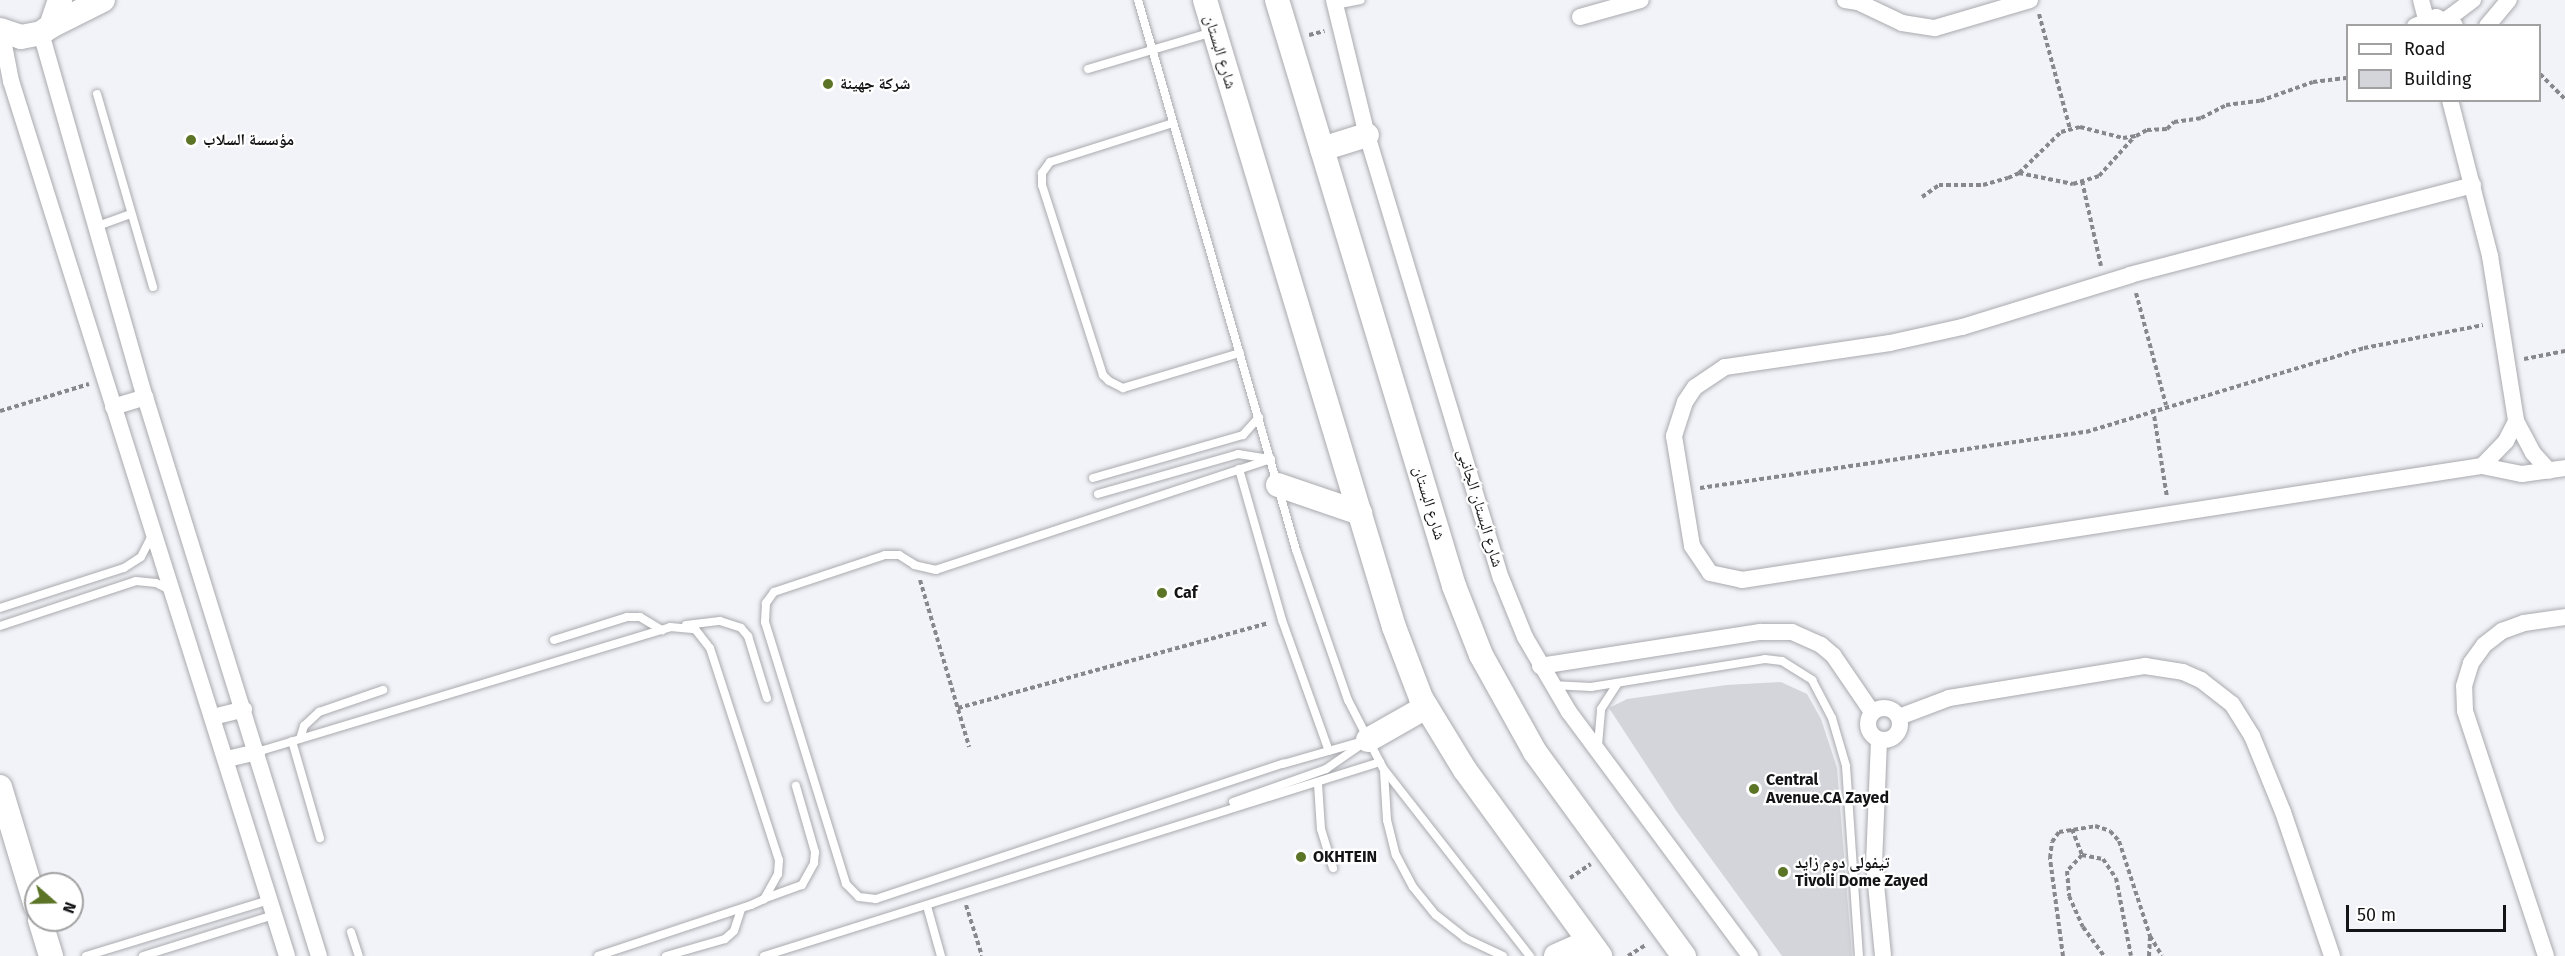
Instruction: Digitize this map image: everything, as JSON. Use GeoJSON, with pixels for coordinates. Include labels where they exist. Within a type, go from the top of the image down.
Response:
{"type":"FeatureCollection","features":[{"type":"Feature","properties":{"kind":"street"},"geometry":{"type":"LineString","coordinates":[[60,0],[46,29],[95,227],[145,397],[319,956]]}},
{"type":"Feature","properties":{"kind":"street"},"geometry":{"type":"LineString","coordinates":[[0,30],[21,37],[46,29],[103,0]]}},
{"type":"Feature","properties":{"kind":"street","name":"شارع البستان"},"geometry":{"type":"LineString","coordinates":[[1204,0],[1401,650],[1426,707],[1459,762],[1594,948]]}},
{"type":"Feature","properties":{"kind":"street","name":"شارع البستان"},"geometry":{"type":"LineString","coordinates":[[1277,0],[1467,621],[1515,721],[1684,956]]}},
{"type":"Feature","properties":{"kind":"street"},"geometry":{"type":"LineString","coordinates":[[1580,17],[1641,0]]}},
{"type":"Feature","properties":{"kind":"street"},"geometry":{"type":"LineString","coordinates":[[1970,17],[1981,0]]}},
{"type":"Feature","properties":{"kind":"street"},"geometry":{"type":"LineString","coordinates":[[2421,0],[2421,22],[2451,23],[2473,0]]}},
{"type":"Feature","properties":{"kind":"street"},"geometry":{"type":"LineString","coordinates":[[2489,24],[2509,0]]}},
{"type":"Feature","properties":{"kind":"street"},"geometry":{"type":"LineString","coordinates":[[1853,1],[1886,18],[1919,26],[1935,27],[2026,3]]}},
{"type":"Feature","properties":{"kind":"street","name":"شارع البستان الجانبى"},"geometry":{"type":"LineString","coordinates":[[1334,2],[1367,135],[1501,578],[1540,666],[1551,684],[1750,956]]}},
{"type":"Feature","properties":{"kind":"street"},"geometry":{"type":"LineString","coordinates":[[0,30],[11,81],[113,408],[227,759],[287,956]]}},
{"type":"Feature","properties":{"kind":"street"},"geometry":{"type":"LineString","coordinates":[[2451,102],[2473,185],[2502,322],[2516,421],[2533,453],[2557,469]]}},
{"type":"Feature","properties":{"kind":"street"},"geometry":{"type":"LineString","coordinates":[[1323,149],[1367,135]]}},
{"type":"Feature","properties":{"kind":"street"},"geometry":{"type":"LineString","coordinates":[[2473,185],[2131,275],[1942,332],[1725,367],[1695,387],[1678,418],[1674,436],[1696,556],[1710,573],[1731,580],[2482,466],[2508,473],[2557,469]]}},
{"type":"Feature","properties":{"kind":"street"},"geometry":{"type":"LineString","coordinates":[[113,408],[145,397]]}},
{"type":"Feature","properties":{"kind":"street"},"geometry":{"type":"LineString","coordinates":[[2482,466],[2506,441],[2516,421]]}},
{"type":"Feature","properties":{"kind":"street"},"geometry":{"type":"LineString","coordinates":[[1278,484],[1360,513]]}},
{"type":"Feature","properties":{"kind":"street"},"geometry":{"type":"LineString","coordinates":[[2546,956],[2465,711],[2464,686],[2471,663],[2484,645],[2502,631],[2524,622],[2565,617]]}},
{"type":"Feature","properties":{"kind":"street"},"geometry":{"type":"LineString","coordinates":[[1540,666],[1760,632],[1792,632],[1821,645],[1833,655],[1872,712],[1869,730],[1880,740]]}},
{"type":"Feature","properties":{"kind":"street"},"geometry":{"type":"LineString","coordinates":[[1899,717],[1958,696],[2145,666],[2183,672],[2201,680],[2232,704],[2253,736],[2283,812],[2332,956]]}},
{"type":"Feature","properties":{"kind":"street"},"geometry":{"type":"LineString","coordinates":[[1368,740],[1426,707]]}},
{"type":"Feature","properties":{"kind":"street"},"geometry":{"type":"LineString","coordinates":[[1872,712],[1887,708],[1899,717],[1900,725],[1895,737],[1880,740]]}},
{"type":"Feature","properties":{"kind":"street"},"geometry":{"type":"LineString","coordinates":[[213,717],[244,709]]}},
{"type":"Feature","properties":{"kind":"street"},"geometry":{"type":"LineString","coordinates":[[1880,740],[1874,864],[1883,956]]}},
{"type":"Feature","properties":{"kind":"street"},"geometry":{"type":"LineString","coordinates":[[227,759],[257,752]]}},
{"type":"Feature","properties":{"kind":"street"},"geometry":{"type":"LineString","coordinates":[[0,787],[26,872]]}},
{"type":"Feature","properties":{"kind":"street"},"geometry":{"type":"LineString","coordinates":[[44,932],[51,956]]}},
{"type":"Feature","properties":{"kind":"street"},"geometry":{"type":"LineString","coordinates":[[1556,956],[1594,948]]}},
{"type":"Feature","properties":{"kind":"lane"},"geometry":{"type":"LineString","coordinates":[[1138,0],[1330,657],[1382,765],[1530,956]]}},
{"type":"Feature","properties":{"kind":"lane"},"geometry":{"type":"LineString","coordinates":[[1334,2],[1361,0]]}},
{"type":"Feature","properties":{"kind":"lane"},"geometry":{"type":"LineString","coordinates":[[1088,69],[1214,32]]}},
{"type":"Feature","properties":{"kind":"lane"},"geometry":{"type":"LineString","coordinates":[[97,94],[153,287]]}},
{"type":"Feature","properties":{"kind":"lane"},"geometry":{"type":"LineString","coordinates":[[1173,123],[1050,162],[1042,173],[1042,185],[1103,375],[1109,381],[1123,388],[1240,353]]}},
{"type":"Feature","properties":{"kind":"lane"},"geometry":{"type":"LineString","coordinates":[[95,227],[131,214]]}},
{"type":"Feature","properties":{"kind":"lane"},"geometry":{"type":"LineString","coordinates":[[1093,478],[1243,435],[1259,417]]}},
{"type":"Feature","properties":{"kind":"lane"},"geometry":{"type":"LineString","coordinates":[[1098,494],[1238,454],[1271,459]]}},
{"type":"Feature","properties":{"kind":"lane"},"geometry":{"type":"LineString","coordinates":[[1271,459],[936,570],[915,565],[899,555],[885,555],[780,587],[769,597],[764,609],[765,622],[846,884],[859,897],[876,899],[1368,740]]}},
{"type":"Feature","properties":{"kind":"lane"},"geometry":{"type":"LineString","coordinates":[[1239,469],[1278,609],[1329,751]]}},
{"type":"Feature","properties":{"kind":"lane"},"geometry":{"type":"LineString","coordinates":[[0,608],[124,568],[141,557],[153,531]]}},
{"type":"Feature","properties":{"kind":"lane"},"geometry":{"type":"LineString","coordinates":[[0,626],[136,581],[156,583],[173,592]]}},
{"type":"Feature","properties":{"kind":"lane"},"geometry":{"type":"LineString","coordinates":[[554,640],[627,617],[646,619],[662,630]]}},
{"type":"Feature","properties":{"kind":"lane"},"geometry":{"type":"LineString","coordinates":[[257,752],[662,630],[720,621],[741,628],[748,636],[767,698]]}},
{"type":"Feature","properties":{"kind":"lane"},"geometry":{"type":"LineString","coordinates":[[683,626],[695,629],[710,648],[779,860],[778,874],[764,898]]}},
{"type":"Feature","properties":{"kind":"lane"},"geometry":{"type":"LineString","coordinates":[[1551,684],[1577,687],[1765,659],[1791,665],[1812,680],[1832,718],[1846,766],[1859,956]]}},
{"type":"Feature","properties":{"kind":"lane"},"geometry":{"type":"LineString","coordinates":[[1600,754],[1597,723],[1601,708],[1618,682]]}},
{"type":"Feature","properties":{"kind":"lane"},"geometry":{"type":"LineString","coordinates":[[320,838],[296,740],[304,726],[319,712],[383,690]]}},
{"type":"Feature","properties":{"kind":"lane"},"geometry":{"type":"LineString","coordinates":[[1233,802],[1326,769],[1368,740]]}},
{"type":"Feature","properties":{"kind":"lane"},"geometry":{"type":"LineString","coordinates":[[764,956],[1382,765]]}},
{"type":"Feature","properties":{"kind":"lane"},"geometry":{"type":"LineString","coordinates":[[1382,765],[1387,820],[1396,855],[1413,886],[1436,915],[1465,938],[1503,956]]}},
{"type":"Feature","properties":{"kind":"lane"},"geometry":{"type":"LineString","coordinates":[[1318,784],[1321,829],[1333,868]]}},
{"type":"Feature","properties":{"kind":"lane"},"geometry":{"type":"LineString","coordinates":[[598,956],[741,909],[764,898],[802,885],[814,863],[815,852],[796,786]]}},
{"type":"Feature","properties":{"kind":"lane"},"geometry":{"type":"LineString","coordinates":[[927,906],[941,956]]}},
{"type":"Feature","properties":{"kind":"lane"},"geometry":{"type":"LineString","coordinates":[[86,956],[272,907]]}},
{"type":"Feature","properties":{"kind":"lane"},"geometry":{"type":"LineString","coordinates":[[143,956],[272,907]]}},
{"type":"Feature","properties":{"kind":"lane"},"geometry":{"type":"LineString","coordinates":[[666,956],[725,939],[734,931],[741,909]]}},
{"type":"Feature","properties":{"kind":"lane"},"geometry":{"type":"LineString","coordinates":[[351,932],[359,956]]}},
{"type":"Feature","properties":{"kind":"path"},"geometry":{"type":"LineString","coordinates":[[2026,3],[2070,129]]}},
{"type":"Feature","properties":{"kind":"path"},"geometry":{"type":"LineString","coordinates":[[1290,41],[1340,26]]}},
{"type":"Feature","properties":{"kind":"path"},"geometry":{"type":"LineString","coordinates":[[2541,75],[2565,99]]}},
{"type":"Feature","properties":{"kind":"path"},"geometry":{"type":"LineString","coordinates":[[2019,173],[2073,184],[2099,176],[2136,136],[2147,130],[2167,129],[2174,122],[2201,118],[2226,105],[2260,101],[2313,82],[2346,78]]}},
{"type":"Feature","properties":{"kind":"path"},"geometry":{"type":"LineString","coordinates":[[1922,197],[1939,185],[1983,185],[2019,173],[2061,132],[2070,129],[2080,127],[2123,138],[2136,136]]}},
{"type":"Feature","properties":{"kind":"path"},"geometry":{"type":"LineString","coordinates":[[2082,181],[2104,285]]}},
{"type":"Feature","properties":{"kind":"path"},"geometry":{"type":"LineString","coordinates":[[2131,275],[2166,405]]}},
{"type":"Feature","properties":{"kind":"path"},"geometry":{"type":"LineString","coordinates":[[1683,491],[2086,432],[2152,409],[2364,348],[2502,322]]}},
{"type":"Feature","properties":{"kind":"path"},"geometry":{"type":"LineString","coordinates":[[2507,362],[2565,351]]}},
{"type":"Feature","properties":{"kind":"path"},"geometry":{"type":"LineString","coordinates":[[0,411],[104,379]]}},
{"type":"Feature","properties":{"kind":"path"},"geometry":{"type":"LineString","coordinates":[[2152,409],[2170,515]]}},
{"type":"Feature","properties":{"kind":"path"},"geometry":{"type":"LineString","coordinates":[[915,565],[969,747]]}},
{"type":"Feature","properties":{"kind":"path"},"geometry":{"type":"LineString","coordinates":[[958,708],[1235,633]]}},
{"type":"Feature","properties":{"kind":"path"},"geometry":{"type":"LineString","coordinates":[[2063,956],[2050,847],[2060,832],[2101,826],[2115,835],[2134,878],[2151,936],[2162,956]]}},
{"type":"Feature","properties":{"kind":"path"},"geometry":{"type":"LineString","coordinates":[[2072,829],[2082,855]]}},
{"type":"Feature","properties":{"kind":"path"},"geometry":{"type":"LineString","coordinates":[[1553,891],[1608,852]]}},
{"type":"Feature","properties":{"kind":"path"},"geometry":{"type":"LineString","coordinates":[[2082,855],[2070,866],[2066,883],[2079,920],[2104,956]]}},
{"type":"Feature","properties":{"kind":"path"},"geometry":{"type":"LineString","coordinates":[[2082,855],[2103,859],[2113,873],[2125,912],[2131,956]]}},
{"type":"Feature","properties":{"kind":"path"},"geometry":{"type":"LineString","coordinates":[[963,894],[982,956]]}},
{"type":"Feature","properties":{"kind":"path"},"geometry":{"type":"LineString","coordinates":[[2149,956],[2151,936]]}},
{"type":"Feature","properties":{"kind":"building","name":"تيفولى دوم زايد Tivoli Dome Zayed"},"geometry":{"type":"Polygon","coordinates":[[[1781,682],[1807,694],[1821,719],[1837,768],[1852,956],[1782,956],[1677,812],[1609,708],[1627,699],[1726,685],[1781,682]]]}},
{"type":"Feature","properties":{"kind":"place","name":"شركة جهينة"},"geometry":{"type":"Point","coordinates":[828,84]}},
{"type":"Feature","properties":{"kind":"place","name":"مؤسسة السلاب"},"geometry":{"type":"Point","coordinates":[191,140]}},
{"type":"Feature","properties":{"kind":"place","name":"Caf"},"geometry":{"type":"Point","coordinates":[1162,593]}},
{"type":"Feature","properties":{"kind":"place","name":"Central Avenue.CA Zayed"},"geometry":{"type":"Point","coordinates":[1754,789]}},
{"type":"Feature","properties":{"kind":"place","name":"OKHTEIN"},"geometry":{"type":"Point","coordinates":[1301,857]}},
{"type":"Feature","properties":{"kind":"place","name":"تيفولى دوم زايد Tivoli Dome Zayed"},"geometry":{"type":"Point","coordinates":[1783,872]}}]}
